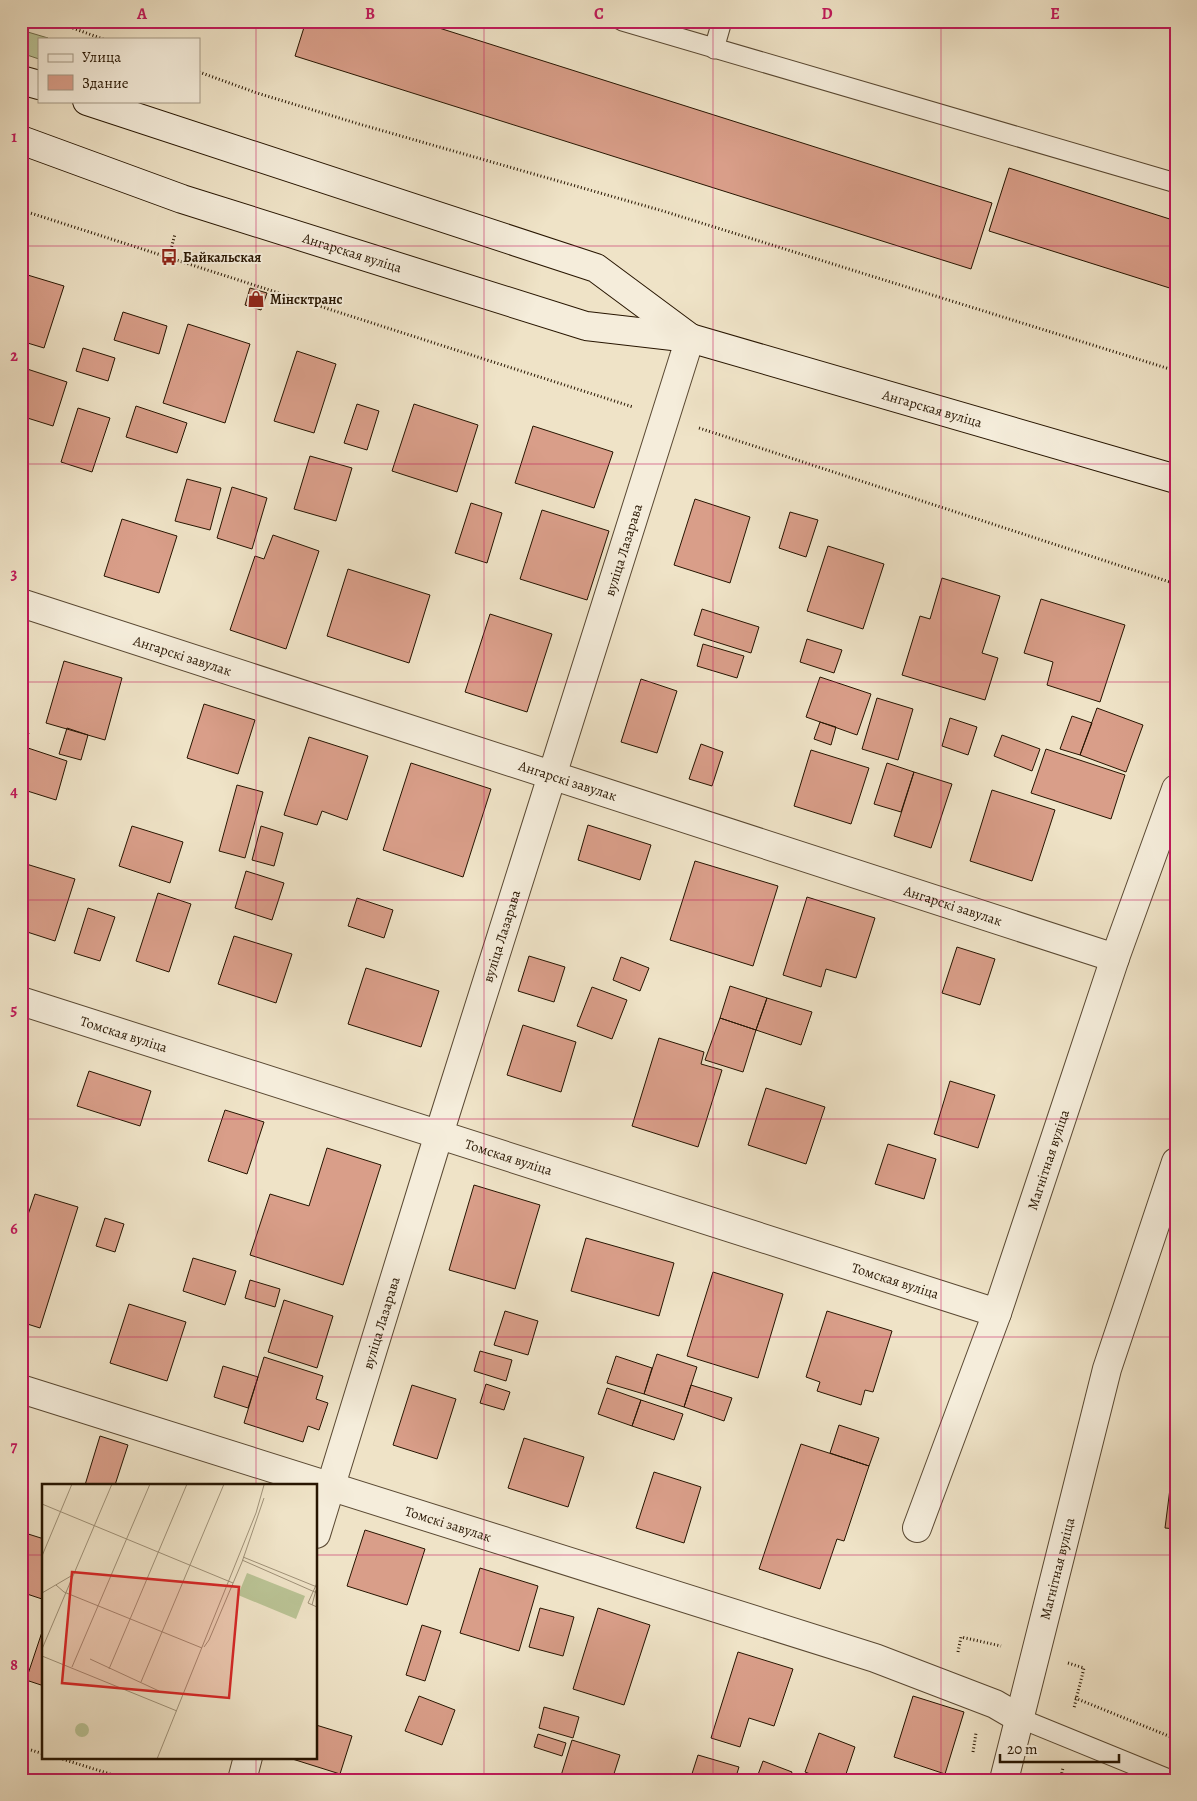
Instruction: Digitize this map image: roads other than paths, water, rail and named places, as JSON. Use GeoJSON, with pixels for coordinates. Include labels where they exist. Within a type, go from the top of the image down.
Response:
{"type":"FeatureCollection","features":[{"type":"Feature","properties":{"kind":"street"},"geometry":{"type":"LineString","coordinates":[[21,80],[38,85]]}},
{"type":"Feature","properties":{"kind":"street","name":"Ангарская вуліца"},"geometry":{"type":"LineString","coordinates":[[90,102],[596,268],[690,338]]}},
{"type":"Feature","properties":{"kind":"street","name":"Ангарская вуліца"},"geometry":{"type":"LineString","coordinates":[[21,140],[182,199],[586,326],[690,338],[1176,479]]}},
{"type":"Feature","properties":{"kind":"street","name":"вуліца Лазарава"},"geometry":{"type":"LineString","coordinates":[[318,1527],[439,1134],[690,338]]}},
{"type":"Feature","properties":{"kind":"street","name":"Ангарскі завулак"},"geometry":{"type":"LineString","coordinates":[[21,603],[1115,958]]}},
{"type":"Feature","properties":{"kind":"street","name":"Магнітная вуліца"},"geometry":{"type":"LineString","coordinates":[[917,1528],[997,1312],[1115,958],[1176,789]]}},
{"type":"Feature","properties":{"kind":"street","name":"Томская вуліца"},"geometry":{"type":"LineString","coordinates":[[21,1001],[997,1312]]}},
{"type":"Feature","properties":{"kind":"street","name":"Магнітная вуліца"},"geometry":{"type":"LineString","coordinates":[[1004,1780],[1107,1368],[1176,1162]]}},
{"type":"Feature","properties":{"kind":"street","name":"Томскі завулак"},"geometry":{"type":"LineString","coordinates":[[21,1389],[876,1658],[995,1704],[1019,1718]]}},
{"type":"Feature","properties":{"kind":"street"},"geometry":{"type":"LineString","coordinates":[[242,1780],[248,1758]]}},
{"type":"Feature","properties":{"kind":"lane"},"geometry":{"type":"LineString","coordinates":[[622,21],[1176,183]]}},
{"type":"Feature","properties":{"kind":"lane"},"geometry":{"type":"LineString","coordinates":[[714,48],[722,21]]}},
{"type":"Feature","properties":{"kind":"lane"},"geometry":{"type":"LineString","coordinates":[[1019,1718],[1171,1780]]}},
{"type":"Feature","properties":{"kind":"place","name":"Байкальская"},"geometry":{"type":"Point","coordinates":[169,257]}},
{"type":"Feature","properties":{"kind":"place","name":"Мінсктранс"},"geometry":{"type":"Point","coordinates":[256,299]}}]}
